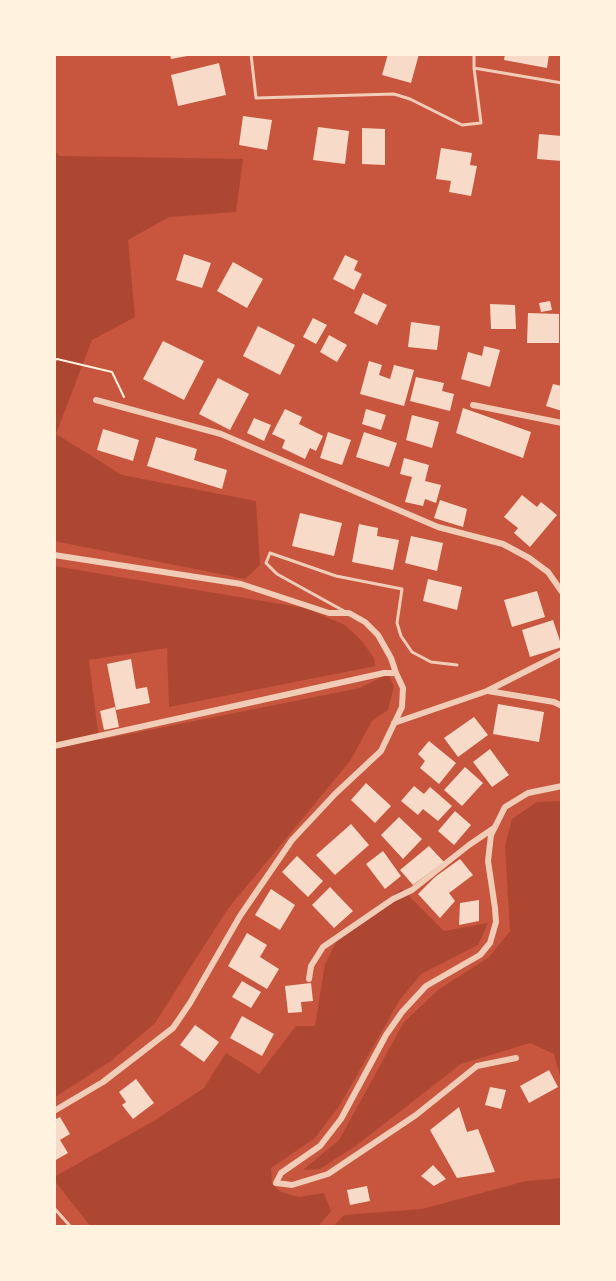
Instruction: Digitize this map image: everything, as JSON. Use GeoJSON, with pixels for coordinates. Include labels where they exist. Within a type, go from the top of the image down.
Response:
{"type":"FeatureCollection","features":[{"type":"Feature","properties":{"kind":"street"},"geometry":{"type":"LineString","coordinates":[[96,400],[221,434],[438,527],[503,544],[529,558],[548,572],[562,592]]}},
{"type":"Feature","properties":{"kind":"street"},"geometry":{"type":"LineString","coordinates":[[473,405],[562,423]]}},
{"type":"Feature","properties":{"kind":"street"},"geometry":{"type":"LineString","coordinates":[[54,555],[241,584],[329,613],[349,613],[365,622],[378,635],[391,658],[403,688],[402,707],[381,750],[292,840],[240,916],[173,1028],[103,1082],[54,1111]]}},
{"type":"Feature","properties":{"kind":"street"},"geometry":{"type":"LineString","coordinates":[[394,723],[487,691],[562,653]]}},
{"type":"Feature","properties":{"kind":"street"},"geometry":{"type":"LineString","coordinates":[[54,746],[384,673],[396,673]]}},
{"type":"Feature","properties":{"kind":"street"},"geometry":{"type":"LineString","coordinates":[[487,691],[554,702],[562,706]]}},
{"type":"Feature","properties":{"kind":"street"},"geometry":{"type":"LineString","coordinates":[[516,1058],[477,1066],[416,1115],[328,1174],[292,1185],[276,1183],[281,1173],[320,1146],[341,1119],[386,1035],[402,1012],[426,986],[480,955],[490,943],[496,922],[488,861],[490,835],[505,807],[528,793],[562,786]]}},
{"type":"Feature","properties":{"kind":"street"},"geometry":{"type":"LineString","coordinates":[[309,979],[311,966],[323,947],[393,898],[412,890],[494,828]]}},
{"type":"Feature","properties":{"kind":"lane"},"geometry":{"type":"LineString","coordinates":[[251,54],[256,98],[394,94],[410,99],[462,124],[481,123],[474,54]]}},
{"type":"Feature","properties":{"kind":"lane"},"geometry":{"type":"LineString","coordinates":[[474,68],[562,83]]}},
{"type":"Feature","properties":{"kind":"lane"},"geometry":{"type":"LineString","coordinates":[[349,613],[277,574],[266,563],[270,553],[336,576],[402,589],[397,623],[401,636],[412,652],[431,662],[457,664]]}},
{"type":"Feature","properties":{"kind":"lane"},"geometry":{"type":"LineString","coordinates":[[54,1208],[71,1227]]}},
{"type":"Feature","properties":{"kind":"path"},"geometry":{"type":"LineString","coordinates":[[54,360],[112,372],[130,409]]}},
{"type":"Feature","properties":{"kind":"shaded area"},"geometry":{"type":"Polygon","coordinates":[[[54,150],[60,156],[243,159],[236,212],[169,217],[128,240],[135,317],[92,340],[56,434],[122,475],[256,501],[260,565],[245,579],[54,541],[54,150]]]}},
{"type":"Feature","properties":{"kind":"shaded area"},"geometry":{"type":"Polygon","coordinates":[[[54,566],[305,608],[345,625],[361,640],[374,658],[375,666],[169,707],[167,648],[89,660],[99,740],[360,688],[388,674],[394,686],[388,710],[372,721],[350,761],[227,910],[155,1023],[111,1061],[54,1098],[54,566]]]}},
{"type":"Feature","properties":{"kind":"shaded area"},"geometry":{"type":"Polygon","coordinates":[[[562,801],[562,1084],[554,1054],[530,1043],[461,1064],[357,1145],[320,1169],[303,1170],[339,1140],[404,1022],[438,990],[489,957],[510,931],[505,846],[512,819],[537,802],[562,801]]]}},
{"type":"Feature","properties":{"kind":"shaded area"},"geometry":{"type":"Polygon","coordinates":[[[402,889],[444,931],[488,923],[478,945],[421,974],[399,1001],[340,1105],[315,1138],[271,1168],[272,1184],[281,1192],[299,1197],[324,1193],[331,1211],[318,1227],[91,1227],[54,1177],[152,1122],[204,1088],[226,1053],[259,1074],[296,1026],[315,1026],[325,964],[341,932],[402,889]]]}},
{"type":"Feature","properties":{"kind":"shaded area"},"geometry":{"type":"Polygon","coordinates":[[[562,1178],[562,1227],[333,1227],[344,1215],[422,1209],[526,1181],[562,1178]]]}},
{"type":"Feature","properties":{"kind":"building"},"geometry":{"type":"Polygon","coordinates":[[[170,54],[193,54],[193,55],[171,59],[170,54]]]}},
{"type":"Feature","properties":{"kind":"building"},"geometry":{"type":"Polygon","coordinates":[[[388,54],[419,54],[411,83],[382,75],[388,54]]]}},
{"type":"Feature","properties":{"kind":"building"},"geometry":{"type":"Polygon","coordinates":[[[505,54],[549,54],[547,68],[504,60],[505,54]]]}},
{"type":"Feature","properties":{"kind":"building"},"geometry":{"type":"Polygon","coordinates":[[[219,63],[226,95],[178,106],[171,75],[219,63]]]}},
{"type":"Feature","properties":{"kind":"building"},"geometry":{"type":"Polygon","coordinates":[[[243,116],[272,120],[267,150],[239,145],[243,116]]]}},
{"type":"Feature","properties":{"kind":"building"},"geometry":{"type":"Polygon","coordinates":[[[318,127],[349,131],[345,164],[313,160],[318,127]]]}},
{"type":"Feature","properties":{"kind":"building"},"geometry":{"type":"Polygon","coordinates":[[[362,128],[385,129],[385,165],[362,164],[362,128]]]}},
{"type":"Feature","properties":{"kind":"building"},"geometry":{"type":"Polygon","coordinates":[[[539,134],[562,136],[562,161],[537,159],[539,134]]]}},
{"type":"Feature","properties":{"kind":"building"},"geometry":{"type":"Polygon","coordinates":[[[441,148],[472,153],[470,165],[477,166],[471,196],[449,192],[451,181],[436,179],[441,148]]]}},
{"type":"Feature","properties":{"kind":"building"},"geometry":{"type":"Polygon","coordinates":[[[184,254],[211,263],[202,288],[176,280],[184,254]]]}},
{"type":"Feature","properties":{"kind":"building"},"geometry":{"type":"Polygon","coordinates":[[[345,255],[358,261],[354,270],[362,274],[354,290],[333,279],[345,255]]]}},
{"type":"Feature","properties":{"kind":"building"},"geometry":{"type":"Polygon","coordinates":[[[233,262],[263,279],[247,308],[217,291],[233,262]]]}},
{"type":"Feature","properties":{"kind":"building"},"geometry":{"type":"Polygon","coordinates":[[[363,293],[387,305],[377,325],[354,313],[363,293]]]}},
{"type":"Feature","properties":{"kind":"building"},"geometry":{"type":"Polygon","coordinates":[[[550,301],[552,310],[541,312],[539,303],[550,301]]]}},
{"type":"Feature","properties":{"kind":"building"},"geometry":{"type":"Polygon","coordinates":[[[490,304],[515,305],[516,329],[491,329],[490,304]]]}},
{"type":"Feature","properties":{"kind":"building"},"geometry":{"type":"Polygon","coordinates":[[[528,313],[559,314],[559,343],[527,343],[528,313]]]}},
{"type":"Feature","properties":{"kind":"building"},"geometry":{"type":"Polygon","coordinates":[[[313,318],[327,325],[316,344],[303,337],[313,318]]]}},
{"type":"Feature","properties":{"kind":"building"},"geometry":{"type":"Polygon","coordinates":[[[411,322],[440,326],[437,350],[408,347],[411,322]]]}},
{"type":"Feature","properties":{"kind":"building"},"geometry":{"type":"Polygon","coordinates":[[[258,326],[295,345],[280,375],[243,356],[258,326]]]}},
{"type":"Feature","properties":{"kind":"building"},"geometry":{"type":"Polygon","coordinates":[[[329,335],[347,345],[337,362],[320,352],[329,335]]]}},
{"type":"Feature","properties":{"kind":"building"},"geometry":{"type":"Polygon","coordinates":[[[163,341],[204,361],[184,400],[143,379],[163,341]]]}},
{"type":"Feature","properties":{"kind":"building"},"geometry":{"type":"Polygon","coordinates":[[[484,346],[500,350],[490,387],[461,379],[468,352],[482,356],[484,346]]]}},
{"type":"Feature","properties":{"kind":"building"},"geometry":{"type":"Polygon","coordinates":[[[369,361],[382,365],[379,375],[390,379],[394,365],[414,370],[404,406],[360,394],[369,361]]]}},
{"type":"Feature","properties":{"kind":"building"},"geometry":{"type":"Polygon","coordinates":[[[416,377],[444,383],[442,391],[454,394],[450,411],[410,401],[416,377]]]}},
{"type":"Feature","properties":{"kind":"building"},"geometry":{"type":"Polygon","coordinates":[[[218,378],[249,394],[230,430],[199,414],[218,378]]]}},
{"type":"Feature","properties":{"kind":"building"},"geometry":{"type":"Polygon","coordinates":[[[553,384],[562,386],[562,411],[546,406],[553,384]]]}},
{"type":"Feature","properties":{"kind":"building"},"geometry":{"type":"Polygon","coordinates":[[[463,408],[531,432],[523,458],[456,433],[463,408]]]}},
{"type":"Feature","properties":{"kind":"building"},"geometry":{"type":"Polygon","coordinates":[[[285,409],[302,417],[299,424],[323,436],[316,451],[310,448],[305,459],[282,448],[285,440],[272,434],[285,409]]]}},
{"type":"Feature","properties":{"kind":"building"},"geometry":{"type":"Polygon","coordinates":[[[366,409],[386,415],[381,430],[362,424],[366,409]]]}},
{"type":"Feature","properties":{"kind":"building"},"geometry":{"type":"Polygon","coordinates":[[[412,415],[439,422],[432,448],[406,440],[412,415]]]}},
{"type":"Feature","properties":{"kind":"building"},"geometry":{"type":"Polygon","coordinates":[[[254,418],[271,425],[264,441],[247,433],[254,418]]]}},
{"type":"Feature","properties":{"kind":"building"},"geometry":{"type":"Polygon","coordinates":[[[103,429],[139,440],[133,461],[97,450],[103,429]]]}},
{"type":"Feature","properties":{"kind":"building"},"geometry":{"type":"Polygon","coordinates":[[[328,432],[351,440],[342,465],[320,458],[328,432]]]}},
{"type":"Feature","properties":{"kind":"building"},"geometry":{"type":"Polygon","coordinates":[[[364,432],[397,443],[389,467],[356,457],[364,432]]]}},
{"type":"Feature","properties":{"kind":"building"},"geometry":{"type":"Polygon","coordinates":[[[156,437],[197,449],[194,460],[227,470],[222,489],[147,466],[156,437]]]}},
{"type":"Feature","properties":{"kind":"building"},"geometry":{"type":"Polygon","coordinates":[[[404,458],[429,465],[425,481],[441,485],[436,503],[425,499],[423,506],[405,502],[412,477],[400,474],[404,458]]]}},
{"type":"Feature","properties":{"kind":"building"},"geometry":{"type":"Polygon","coordinates":[[[522,495],[537,507],[541,502],[557,515],[530,547],[514,533],[518,528],[504,517],[522,495]]]}},
{"type":"Feature","properties":{"kind":"building"},"geometry":{"type":"Polygon","coordinates":[[[440,500],[467,509],[463,527],[434,518],[440,500]]]}},
{"type":"Feature","properties":{"kind":"building"},"geometry":{"type":"Polygon","coordinates":[[[300,513],[342,523],[334,556],[292,546],[300,513]]]}},
{"type":"Feature","properties":{"kind":"building"},"geometry":{"type":"Polygon","coordinates":[[[359,524],[378,528],[377,536],[399,540],[393,570],[352,562],[359,524]]]}},
{"type":"Feature","properties":{"kind":"building"},"geometry":{"type":"Polygon","coordinates":[[[411,536],[443,543],[437,571],[405,563],[411,536]]]}},
{"type":"Feature","properties":{"kind":"building"},"geometry":{"type":"Polygon","coordinates":[[[428,579],[462,587],[457,610],[423,601],[428,579]]]}},
{"type":"Feature","properties":{"kind":"building"},"geometry":{"type":"Polygon","coordinates":[[[537,591],[545,617],[512,627],[504,600],[537,591]]]}},
{"type":"Feature","properties":{"kind":"building"},"geometry":{"type":"Polygon","coordinates":[[[553,620],[562,647],[530,657],[522,630],[553,620]]]}},
{"type":"Feature","properties":{"kind":"building"},"geometry":{"type":"Polygon","coordinates":[[[131,659],[136,689],[147,687],[150,703],[116,710],[107,664],[131,659]]]}},
{"type":"Feature","properties":{"kind":"building"},"geometry":{"type":"Polygon","coordinates":[[[498,704],[544,712],[539,742],[493,734],[498,704]]]}},
{"type":"Feature","properties":{"kind":"building"},"geometry":{"type":"Polygon","coordinates":[[[115,707],[119,727],[104,730],[100,711],[115,707]]]}},
{"type":"Feature","properties":{"kind":"building"},"geometry":{"type":"Polygon","coordinates":[[[474,717],[488,735],[458,757],[444,738],[474,717]]]}},
{"type":"Feature","properties":{"kind":"building"},"geometry":{"type":"Polygon","coordinates":[[[429,741],[456,763],[439,784],[420,768],[425,761],[418,754],[429,741]]]}},
{"type":"Feature","properties":{"kind":"building"},"geometry":{"type":"Polygon","coordinates":[[[490,749],[509,775],[492,787],[473,762],[490,749]]]}},
{"type":"Feature","properties":{"kind":"building"},"geometry":{"type":"Polygon","coordinates":[[[465,767],[483,783],[462,806],[444,790],[465,767]]]}},
{"type":"Feature","properties":{"kind":"building"},"geometry":{"type":"Polygon","coordinates":[[[366,783],[391,806],[375,823],[351,800],[366,783]]]}},
{"type":"Feature","properties":{"kind":"building"},"geometry":{"type":"Polygon","coordinates":[[[414,786],[424,794],[430,787],[452,806],[438,821],[423,809],[418,815],[401,801],[414,786]]]}},
{"type":"Feature","properties":{"kind":"building"},"geometry":{"type":"Polygon","coordinates":[[[455,811],[471,825],[454,845],[438,831],[455,811]]]}},
{"type":"Feature","properties":{"kind":"building"},"geometry":{"type":"Polygon","coordinates":[[[399,817],[422,839],[403,859],[381,835],[399,817]]]}},
{"type":"Feature","properties":{"kind":"building"},"geometry":{"type":"Polygon","coordinates":[[[351,824],[369,845],[335,875],[316,855],[351,824]]]}},
{"type":"Feature","properties":{"kind":"building"},"geometry":{"type":"Polygon","coordinates":[[[429,846],[444,862],[413,885],[400,870],[429,846]]]}},
{"type":"Feature","properties":{"kind":"building"},"geometry":{"type":"Polygon","coordinates":[[[383,851],[401,876],[385,889],[366,864],[383,851]]]}},
{"type":"Feature","properties":{"kind":"building"},"geometry":{"type":"Polygon","coordinates":[[[297,856],[323,881],[308,897],[282,872],[297,856]]]}},
{"type":"Feature","properties":{"kind":"building"},"geometry":{"type":"Polygon","coordinates":[[[460,859],[473,875],[449,893],[455,901],[440,918],[418,894],[435,877],[460,859]]]}},
{"type":"Feature","properties":{"kind":"building"},"geometry":{"type":"Polygon","coordinates":[[[330,887],[353,911],[334,928],[312,905],[330,887]]]}},
{"type":"Feature","properties":{"kind":"building"},"geometry":{"type":"Polygon","coordinates":[[[271,889],[295,905],[280,930],[255,915],[271,889]]]}},
{"type":"Feature","properties":{"kind":"building"},"geometry":{"type":"Polygon","coordinates":[[[479,900],[479,921],[459,925],[460,903],[479,900]]]}},
{"type":"Feature","properties":{"kind":"building"},"geometry":{"type":"Polygon","coordinates":[[[247,933],[267,945],[260,957],[279,969],[267,989],[228,966],[247,933]]]}},
{"type":"Feature","properties":{"kind":"building"},"geometry":{"type":"Polygon","coordinates":[[[242,981],[261,992],[251,1008],[232,997],[242,981]]]}},
{"type":"Feature","properties":{"kind":"building"},"geometry":{"type":"Polygon","coordinates":[[[311,983],[313,1001],[301,1002],[302,1012],[288,1013],[285,986],[311,983]]]}},
{"type":"Feature","properties":{"kind":"building"},"geometry":{"type":"Polygon","coordinates":[[[242,1016],[274,1034],[262,1056],[230,1038],[242,1016]]]}},
{"type":"Feature","properties":{"kind":"building"},"geometry":{"type":"Polygon","coordinates":[[[195,1025],[219,1042],[204,1062],[180,1045],[195,1025]]]}},
{"type":"Feature","properties":{"kind":"building"},"geometry":{"type":"Polygon","coordinates":[[[549,1070],[558,1087],[529,1103],[520,1086],[549,1070]]]}},
{"type":"Feature","properties":{"kind":"building"},"geometry":{"type":"Polygon","coordinates":[[[136,1079],[154,1103],[133,1119],[122,1105],[126,1102],[119,1092],[136,1079]]]}},
{"type":"Feature","properties":{"kind":"building"},"geometry":{"type":"Polygon","coordinates":[[[490,1087],[506,1090],[501,1109],[485,1105],[490,1087]]]}},
{"type":"Feature","properties":{"kind":"building"},"geometry":{"type":"Polygon","coordinates":[[[459,1107],[467,1132],[478,1129],[495,1172],[457,1178],[430,1130],[459,1107]]]}},
{"type":"Feature","properties":{"kind":"building"},"geometry":{"type":"Polygon","coordinates":[[[60,1117],[70,1134],[60,1140],[68,1153],[54,1161],[54,1120],[60,1117]]]}},
{"type":"Feature","properties":{"kind":"building"},"geometry":{"type":"Polygon","coordinates":[[[433,1165],[446,1179],[434,1186],[421,1176],[433,1165]]]}},
{"type":"Feature","properties":{"kind":"building"},"geometry":{"type":"Polygon","coordinates":[[[367,1186],[370,1201],[350,1205],[347,1190],[367,1186]]]}}]}
